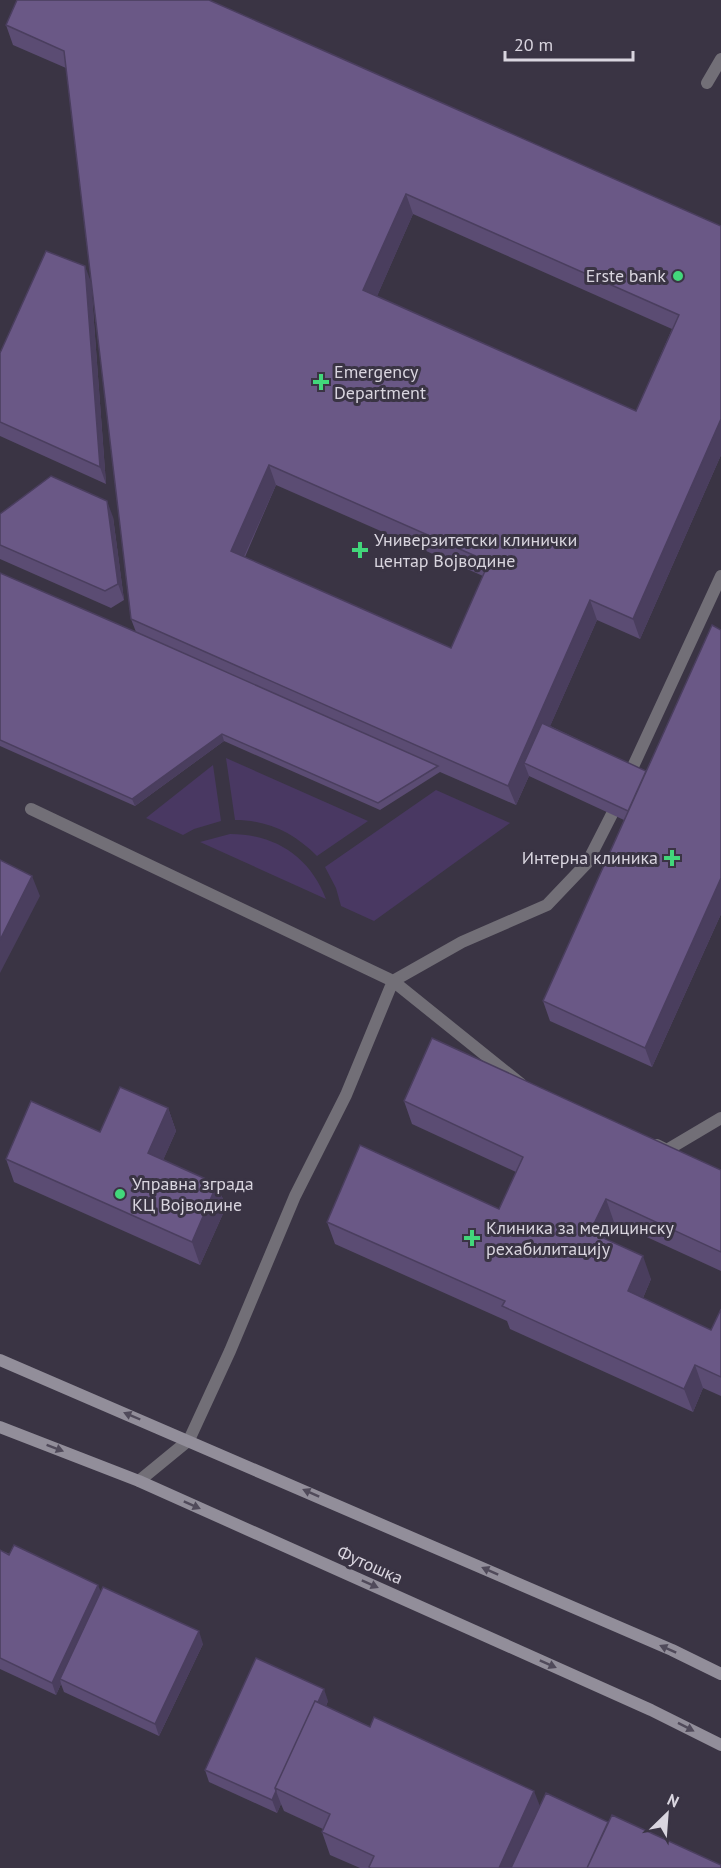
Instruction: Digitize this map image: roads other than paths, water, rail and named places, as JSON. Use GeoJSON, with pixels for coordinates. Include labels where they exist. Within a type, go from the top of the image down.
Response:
{"type":"FeatureCollection","features":[{"type":"Feature","properties":{"kind":"main road"},"geometry":{"type":"LineString","coordinates":[[0,1360],[672,1650],[721,1674]]}},
{"type":"Feature","properties":{"kind":"main road","name":"Футошка"},"geometry":{"type":"LineString","coordinates":[[0,1427],[138,1481],[651,1710],[721,1745]]}},
{"type":"Feature","properties":{"kind":"lane"},"geometry":{"type":"LineString","coordinates":[[707,83],[721,59]]}},
{"type":"Feature","properties":{"kind":"lane"},"geometry":{"type":"LineString","coordinates":[[630,773],[716,600],[721,576]]}},
{"type":"Feature","properties":{"kind":"lane"},"geometry":{"type":"LineString","coordinates":[[31,809],[393,981],[522,1084],[532,1089]]}},
{"type":"Feature","properties":{"kind":"lane"},"geometry":{"type":"LineString","coordinates":[[138,1481],[189,1440],[230,1352],[295,1196],[346,1095],[393,981],[462,942],[547,905],[587,864],[612,814]]}},
{"type":"Feature","properties":{"kind":"lane"},"geometry":{"type":"LineString","coordinates":[[647,1140],[667,1150],[721,1118]]}},
{"type":"Feature","properties":{"kind":"place","name":"Erste bank"},"geometry":{"type":"Point","coordinates":[678,276]}},
{"type":"Feature","properties":{"kind":"place","name":"Emergency Department"},"geometry":{"type":"Point","coordinates":[321,382]}},
{"type":"Feature","properties":{"kind":"place","name":"Универзитетски клинички центар Војводине"},"geometry":{"type":"Point","coordinates":[360,550]}},
{"type":"Feature","properties":{"kind":"place","name":"Интерна клиника"},"geometry":{"type":"Point","coordinates":[672,858]}},
{"type":"Feature","properties":{"kind":"place","name":"Управна зграда КЦ Војводине"},"geometry":{"type":"Point","coordinates":[120,1194]}},
{"type":"Feature","properties":{"kind":"place","name":"Клиника за медицинску рехабилитацију"},"geometry":{"type":"Point","coordinates":[472,1238]}}]}
